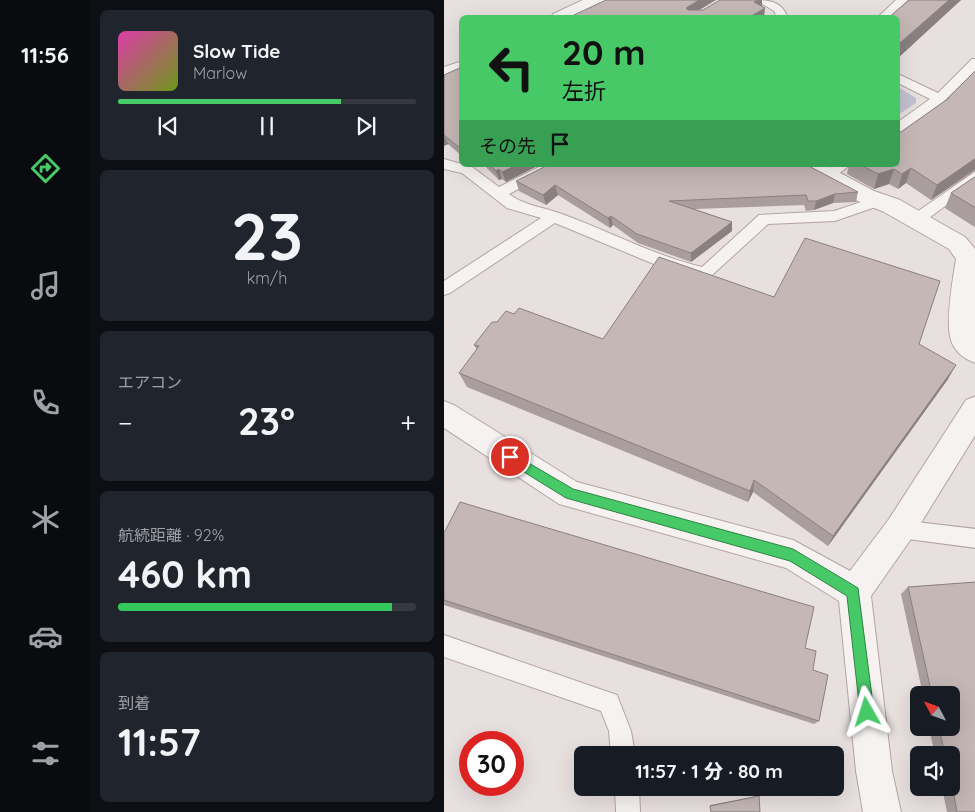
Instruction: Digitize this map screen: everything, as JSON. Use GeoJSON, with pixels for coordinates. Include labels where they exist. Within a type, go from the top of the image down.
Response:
{"type":"FeatureCollection","features":[{"type":"Feature","properties":{"kind":"street"},"geometry":{"type":"LineString","coordinates":[[548,0],[556,15]]}},
{"type":"Feature","properties":{"kind":"street"},"geometry":{"type":"LineString","coordinates":[[564,15],[597,0]]}},
{"type":"Feature","properties":{"kind":"street"},"geometry":{"type":"LineString","coordinates":[[444,74],[459,69]]}},
{"type":"Feature","properties":{"kind":"street"},"geometry":{"type":"LineString","coordinates":[[826,168],[866,196],[879,200],[957,243],[968,258],[970,274],[963,294],[963,339],[975,353]]}},
{"type":"Feature","properties":{"kind":"street"},"geometry":{"type":"LineString","coordinates":[[882,812],[874,771],[854,592],[900,529],[975,408]]}},
{"type":"Feature","properties":{"kind":"street"},"geometry":{"type":"LineString","coordinates":[[444,414],[570,494],[793,555],[854,592]]}},
{"type":"Feature","properties":{"kind":"lane"},"geometry":{"type":"LineString","coordinates":[[761,0],[779,9],[782,15]]}},
{"type":"Feature","properties":{"kind":"lane"},"geometry":{"type":"LineString","coordinates":[[886,15],[904,0]]}},
{"type":"Feature","properties":{"kind":"lane"},"geometry":{"type":"LineString","coordinates":[[900,127],[939,99],[975,62]]}},
{"type":"Feature","properties":{"kind":"lane"},"geometry":{"type":"LineString","coordinates":[[900,79],[939,99]]}},
{"type":"Feature","properties":{"kind":"lane"},"geometry":{"type":"LineString","coordinates":[[444,164],[467,170],[512,204],[554,217],[671,265],[704,273],[764,219],[835,216],[879,200]]}},
{"type":"Feature","properties":{"kind":"lane"},"geometry":{"type":"LineString","coordinates":[[498,194],[550,167]]}},
{"type":"Feature","properties":{"kind":"lane"},"geometry":{"type":"LineString","coordinates":[[916,220],[975,175]]}},
{"type":"Feature","properties":{"kind":"lane"},"geometry":{"type":"LineString","coordinates":[[444,289],[554,217]]}},
{"type":"Feature","properties":{"kind":"lane"},"geometry":{"type":"LineString","coordinates":[[900,529],[975,539]]}},
{"type":"Feature","properties":{"kind":"lane"},"geometry":{"type":"LineString","coordinates":[[444,646],[609,703],[620,731],[622,746]]}},
{"type":"Feature","properties":{"kind":"lane"},"geometry":{"type":"LineString","coordinates":[[627,796],[628,812]]}},
{"type":"Feature","properties":{"kind":"shaded area"},"geometry":{"type":"Polygon","coordinates":[[[900,88],[916,98],[916,103],[900,114],[900,88]]]}},
{"type":"Feature","properties":{"kind":"building"},"geometry":{"type":"Polygon","coordinates":[[[606,0],[699,0],[686,8],[688,10],[703,10],[720,0],[759,0],[754,2],[765,8],[753,15],[574,15],[606,0]]]}},
{"type":"Feature","properties":{"kind":"building"},"geometry":{"type":"Polygon","coordinates":[[[909,0],[949,0],[900,43],[900,15],[892,15],[909,0]]]}},
{"type":"Feature","properties":{"kind":"building"},"geometry":{"type":"Polygon","coordinates":[[[459,68],[459,147],[444,135],[444,75],[459,68]]]}},
{"type":"Feature","properties":{"kind":"building"},"geometry":{"type":"Polygon","coordinates":[[[976,70],[976,158],[937,185],[911,168],[902,174],[894,169],[878,174],[865,167],[900,167],[900,133],[948,98],[976,70]]]}},
{"type":"Feature","properties":{"kind":"building"},"geometry":{"type":"Polygon","coordinates":[[[493,167],[513,167],[502,172],[499,169],[496,171],[493,167]]]}},
{"type":"Feature","properties":{"kind":"building"},"geometry":{"type":"Polygon","coordinates":[[[544,167],[811,167],[858,192],[835,194],[816,201],[808,201],[806,195],[669,201],[732,222],[691,253],[637,234],[611,216],[608,218],[555,185],[543,195],[516,181],[544,167]]]}},
{"type":"Feature","properties":{"kind":"building"},"geometry":{"type":"Polygon","coordinates":[[[976,176],[976,208],[951,193],[976,176]]]}},
{"type":"Feature","properties":{"kind":"building"},"geometry":{"type":"Polygon","coordinates":[[[805,238],[940,281],[919,344],[956,365],[833,536],[754,480],[750,491],[459,373],[479,346],[474,345],[492,322],[497,322],[506,311],[514,314],[519,308],[603,339],[659,257],[774,297],[805,238]]]}},
{"type":"Feature","properties":{"kind":"building"},"geometry":{"type":"Polygon","coordinates":[[[460,502],[814,607],[805,648],[816,651],[813,670],[828,675],[819,721],[444,600],[444,533],[460,502]]]}},
{"type":"Feature","properties":{"kind":"building"},"geometry":{"type":"Polygon","coordinates":[[[976,582],[976,812],[957,812],[954,796],[960,796],[960,746],[943,746],[941,736],[960,736],[960,686],[930,686],[908,587],[976,582]]]}},
{"type":"Feature","properties":{"kind":"building"},"geometry":{"type":"Polygon","coordinates":[[[759,796],[760,812],[711,812],[710,806],[759,796]]]}},
{"type":"Feature","properties":{"kind":"route"},"geometry":{"type":"LineString","coordinates":[[510,457],[570,494],[793,555],[854,592],[867,712]]}}]}
